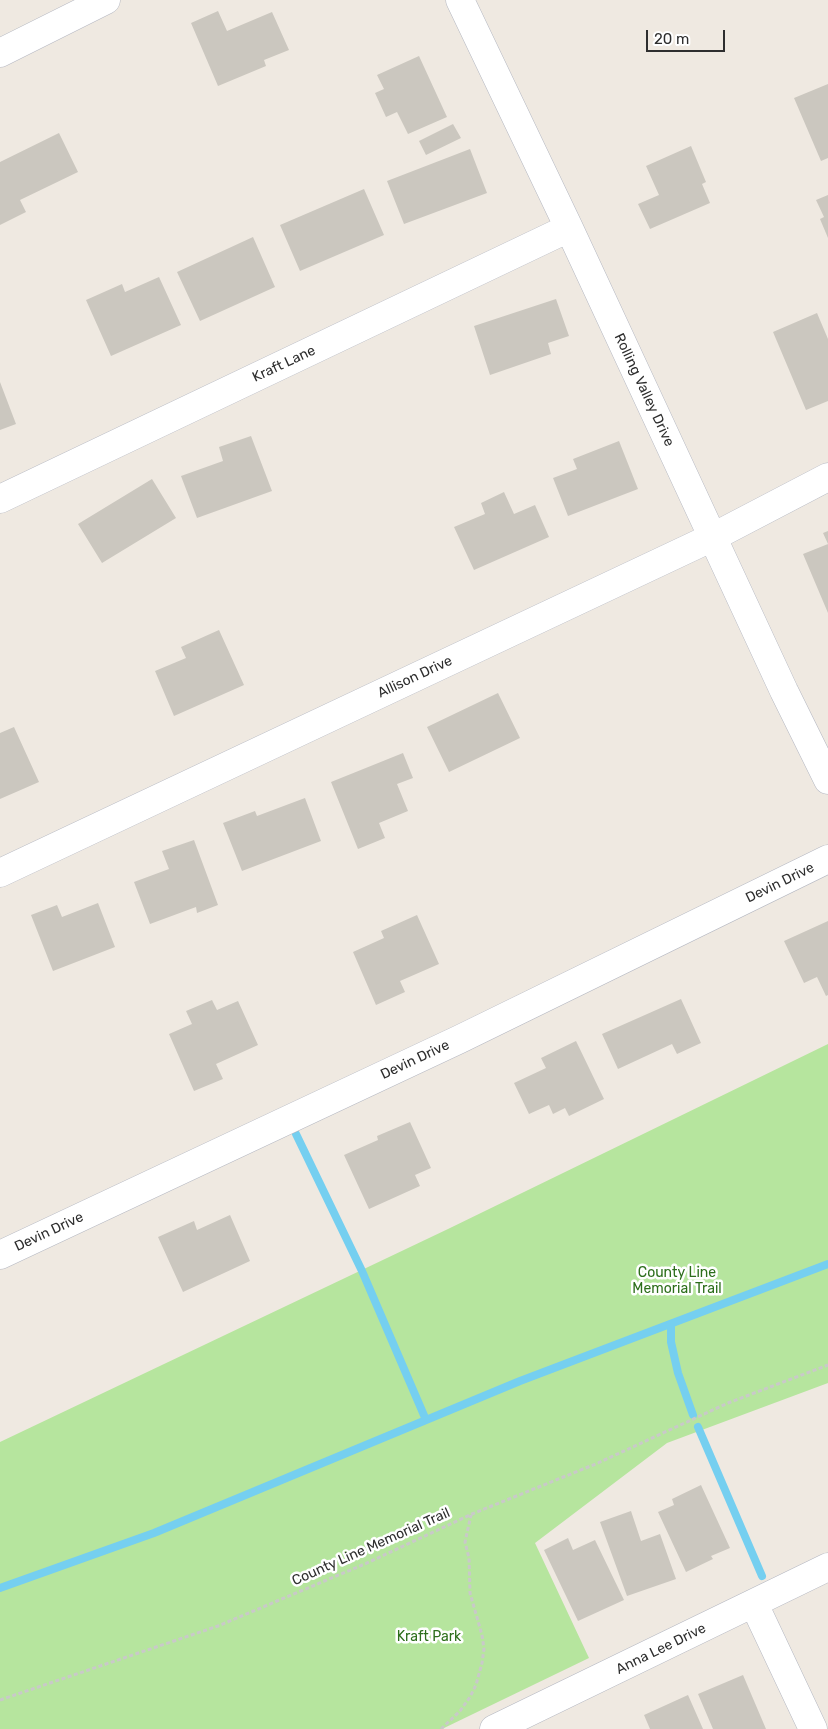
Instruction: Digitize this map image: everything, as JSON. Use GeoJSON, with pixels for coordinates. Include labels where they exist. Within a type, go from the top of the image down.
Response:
{"type":"FeatureCollection","features":[{"type":"Feature","properties":{"kind":"street"},"geometry":{"type":"LineString","coordinates":[[0,53],[106,0]]}},
{"type":"Feature","properties":{"kind":"street","name":"Rolling Valley Drive"},"geometry":{"type":"LineString","coordinates":[[460,0],[828,780]]}},
{"type":"Feature","properties":{"kind":"street","name":"Kraft Lane"},"geometry":{"type":"LineString","coordinates":[[0,499],[569,228]]}},
{"type":"Feature","properties":{"kind":"street","name":"Allison Drive"},"geometry":{"type":"LineString","coordinates":[[0,873],[713,537],[828,477]]}},
{"type":"Feature","properties":{"kind":"street","name":"Devin Drive"},"geometry":{"type":"LineString","coordinates":[[0,1255],[460,1039],[828,859]]}},
{"type":"Feature","properties":{"kind":"street","name":"Anna Lee Drive"},"geometry":{"type":"LineString","coordinates":[[494,1729],[828,1567]]}},
{"type":"Feature","properties":{"kind":"street"},"geometry":{"type":"LineString","coordinates":[[754,1604],[813,1729]]}},
{"type":"Feature","properties":{"kind":"path","name":"County Line Memorial Trail"},"geometry":{"type":"LineString","coordinates":[[0,1700],[218,1626],[367,1563],[472,1514],[598,1463],[728,1403],[828,1365]]}},
{"type":"Feature","properties":{"kind":"path"},"geometry":{"type":"LineString","coordinates":[[441,1729],[460,1711],[470,1697],[476,1685],[482,1663],[484,1649],[482,1635],[470,1594],[469,1558],[465,1542],[472,1514]]}},
{"type":"Feature","properties":{"kind":"green space","name":"County Line Memorial Trail"},"geometry":{"type":"Polygon","coordinates":[[[828,1044],[828,1383],[667,1443],[535,1543],[589,1658],[442,1729],[0,1729],[0,1442],[448,1229],[828,1044]]]}},
{"type":"Feature","properties":{"kind":"building"},"geometry":{"type":"Polygon","coordinates":[[[218,11],[227,31],[272,12],[289,50],[264,60],[266,66],[218,86],[191,23],[218,11]]]}},
{"type":"Feature","properties":{"kind":"building"},"geometry":{"type":"Polygon","coordinates":[[[419,56],[447,117],[408,134],[397,112],[386,117],[375,93],[384,89],[377,75],[419,56]]]}},
{"type":"Feature","properties":{"kind":"building"},"geometry":{"type":"Polygon","coordinates":[[[828,84],[828,158],[821,161],[794,98],[828,84]]]}},
{"type":"Feature","properties":{"kind":"building"},"geometry":{"type":"Polygon","coordinates":[[[453,124],[461,138],[426,155],[419,141],[453,124]]]}},
{"type":"Feature","properties":{"kind":"building"},"geometry":{"type":"Polygon","coordinates":[[[59,133],[78,172],[20,200],[26,212],[0,225],[0,162],[59,133]]]}},
{"type":"Feature","properties":{"kind":"building"},"geometry":{"type":"Polygon","coordinates":[[[691,146],[706,182],[702,184],[710,203],[650,229],[638,204],[659,195],[646,166],[691,146]]]}},
{"type":"Feature","properties":{"kind":"building"},"geometry":{"type":"Polygon","coordinates":[[[470,149],[487,193],[404,224],[387,181],[470,149]]]}},
{"type":"Feature","properties":{"kind":"building"},"geometry":{"type":"Polygon","coordinates":[[[364,189],[384,235],[300,271],[280,225],[364,189]]]}},
{"type":"Feature","properties":{"kind":"building"},"geometry":{"type":"Polygon","coordinates":[[[828,195],[828,238],[820,219],[824,217],[816,200],[828,195]]]}},
{"type":"Feature","properties":{"kind":"building"},"geometry":{"type":"Polygon","coordinates":[[[253,237],[275,287],[200,321],[177,272],[253,237]]]}},
{"type":"Feature","properties":{"kind":"building"},"geometry":{"type":"Polygon","coordinates":[[[159,277],[181,325],[111,356],[86,300],[122,284],[125,292],[159,277]]]}},
{"type":"Feature","properties":{"kind":"building"},"geometry":{"type":"Polygon","coordinates":[[[556,299],[569,336],[548,343],[551,354],[490,375],[474,326],[556,299]]]}},
{"type":"Feature","properties":{"kind":"building"},"geometry":{"type":"Polygon","coordinates":[[[817,313],[828,339],[828,401],[806,410],[773,332],[817,313]]]}},
{"type":"Feature","properties":{"kind":"building"},"geometry":{"type":"Polygon","coordinates":[[[0,382],[16,424],[0,430],[0,382]]]}},
{"type":"Feature","properties":{"kind":"building"},"geometry":{"type":"Polygon","coordinates":[[[251,436],[272,491],[197,518],[181,476],[223,461],[219,447],[251,436]]]}},
{"type":"Feature","properties":{"kind":"building"},"geometry":{"type":"Polygon","coordinates":[[[619,441],[638,489],[568,516],[553,478],[577,469],[573,459],[619,441]]]}},
{"type":"Feature","properties":{"kind":"building"},"geometry":{"type":"Polygon","coordinates":[[[152,479],[176,518],[102,563],[78,524],[152,479]]]}},
{"type":"Feature","properties":{"kind":"building"},"geometry":{"type":"Polygon","coordinates":[[[504,492],[514,514],[535,505],[549,537],[474,570],[454,527],[485,514],[481,503],[504,492]]]}},
{"type":"Feature","properties":{"kind":"building"},"geometry":{"type":"Polygon","coordinates":[[[828,531],[828,544],[823,533],[828,531]]]}},
{"type":"Feature","properties":{"kind":"building"},"geometry":{"type":"Polygon","coordinates":[[[828,544],[828,613],[803,554],[828,544]]]}},
{"type":"Feature","properties":{"kind":"building"},"geometry":{"type":"Polygon","coordinates":[[[219,630],[244,685],[174,716],[155,671],[186,658],[181,647],[219,630]]]}},
{"type":"Feature","properties":{"kind":"building"},"geometry":{"type":"Polygon","coordinates":[[[498,693],[520,738],[449,772],[427,727],[498,693]]]}},
{"type":"Feature","properties":{"kind":"building"},"geometry":{"type":"Polygon","coordinates":[[[14,727],[39,782],[0,799],[0,733],[14,727]]]}},
{"type":"Feature","properties":{"kind":"building"},"geometry":{"type":"Polygon","coordinates":[[[403,753],[413,778],[397,784],[408,811],[379,823],[385,838],[358,849],[331,782],[403,753]]]}},
{"type":"Feature","properties":{"kind":"building"},"geometry":{"type":"Polygon","coordinates":[[[305,798],[321,841],[242,871],[223,823],[255,811],[257,816],[305,798]]]}},
{"type":"Feature","properties":{"kind":"building"},"geometry":{"type":"Polygon","coordinates":[[[194,840],[218,905],[197,913],[196,907],[150,924],[134,882],[169,869],[162,851],[194,840]]]}},
{"type":"Feature","properties":{"kind":"building"},"geometry":{"type":"Polygon","coordinates":[[[98,903],[115,947],[53,971],[31,915],[57,905],[62,917],[98,903]]]}},
{"type":"Feature","properties":{"kind":"building"},"geometry":{"type":"Polygon","coordinates":[[[417,915],[439,964],[400,981],[405,992],[376,1005],[353,952],[384,938],[381,931],[417,915]]]}},
{"type":"Feature","properties":{"kind":"building"},"geometry":{"type":"Polygon","coordinates":[[[828,921],[828,995],[826,996],[817,977],[804,983],[784,941],[828,921]]]}},
{"type":"Feature","properties":{"kind":"building"},"geometry":{"type":"Polygon","coordinates":[[[681,999],[701,1043],[677,1054],[672,1044],[618,1069],[602,1034],[681,999]]]}},
{"type":"Feature","properties":{"kind":"building"},"geometry":{"type":"Polygon","coordinates":[[[212,1000],[217,1010],[238,1001],[258,1045],[216,1064],[223,1079],[194,1091],[169,1034],[192,1024],[186,1011],[212,1000]]]}},
{"type":"Feature","properties":{"kind":"building"},"geometry":{"type":"Polygon","coordinates":[[[576,1041],[604,1099],[569,1116],[565,1108],[553,1114],[549,1105],[529,1114],[514,1083],[546,1068],[541,1058],[576,1041]]]}},
{"type":"Feature","properties":{"kind":"building"},"geometry":{"type":"Polygon","coordinates":[[[410,1122],[431,1168],[415,1175],[420,1186],[369,1209],[344,1155],[378,1140],[377,1136],[410,1122]]]}},
{"type":"Feature","properties":{"kind":"building"},"geometry":{"type":"Polygon","coordinates":[[[230,1215],[250,1261],[183,1292],[158,1237],[194,1221],[197,1230],[230,1215]]]}},
{"type":"Feature","properties":{"kind":"building"},"geometry":{"type":"Polygon","coordinates":[[[701,1485],[730,1548],[711,1556],[713,1559],[686,1572],[658,1512],[674,1505],[672,1499],[701,1485]]]}},
{"type":"Feature","properties":{"kind":"building"},"geometry":{"type":"Polygon","coordinates":[[[631,1511],[641,1541],[660,1534],[676,1579],[627,1596],[600,1522],[631,1511]]]}},
{"type":"Feature","properties":{"kind":"building"},"geometry":{"type":"Polygon","coordinates":[[[568,1538],[573,1550],[595,1540],[624,1600],[578,1621],[544,1550],[568,1538]]]}},
{"type":"Feature","properties":{"kind":"building"},"geometry":{"type":"Polygon","coordinates":[[[743,1675],[766,1729],[713,1729],[698,1694],[743,1675]]]}},
{"type":"Feature","properties":{"kind":"building"},"geometry":{"type":"Polygon","coordinates":[[[688,1695],[703,1729],[650,1729],[644,1715],[688,1695]]]}},
{"type":"Feature","properties":{"kind":"waterway"},"geometry":{"type":"LineString","coordinates":[[296,1134],[362,1271],[426,1420]]}},
{"type":"Feature","properties":{"kind":"waterway"},"geometry":{"type":"LineString","coordinates":[[0,1588],[154,1533],[520,1381],[828,1264]]}},
{"type":"Feature","properties":{"kind":"waterway"},"geometry":{"type":"LineString","coordinates":[[671,1324],[671,1342],[678,1373],[693,1415]]}},
{"type":"Feature","properties":{"kind":"waterway"},"geometry":{"type":"LineString","coordinates":[[698,1427],[762,1576]]}},
{"type":"Feature","properties":{"kind":"park label","name":"Kraft Park"},"geometry":{"type":"Point","coordinates":[429,1637]}}]}
